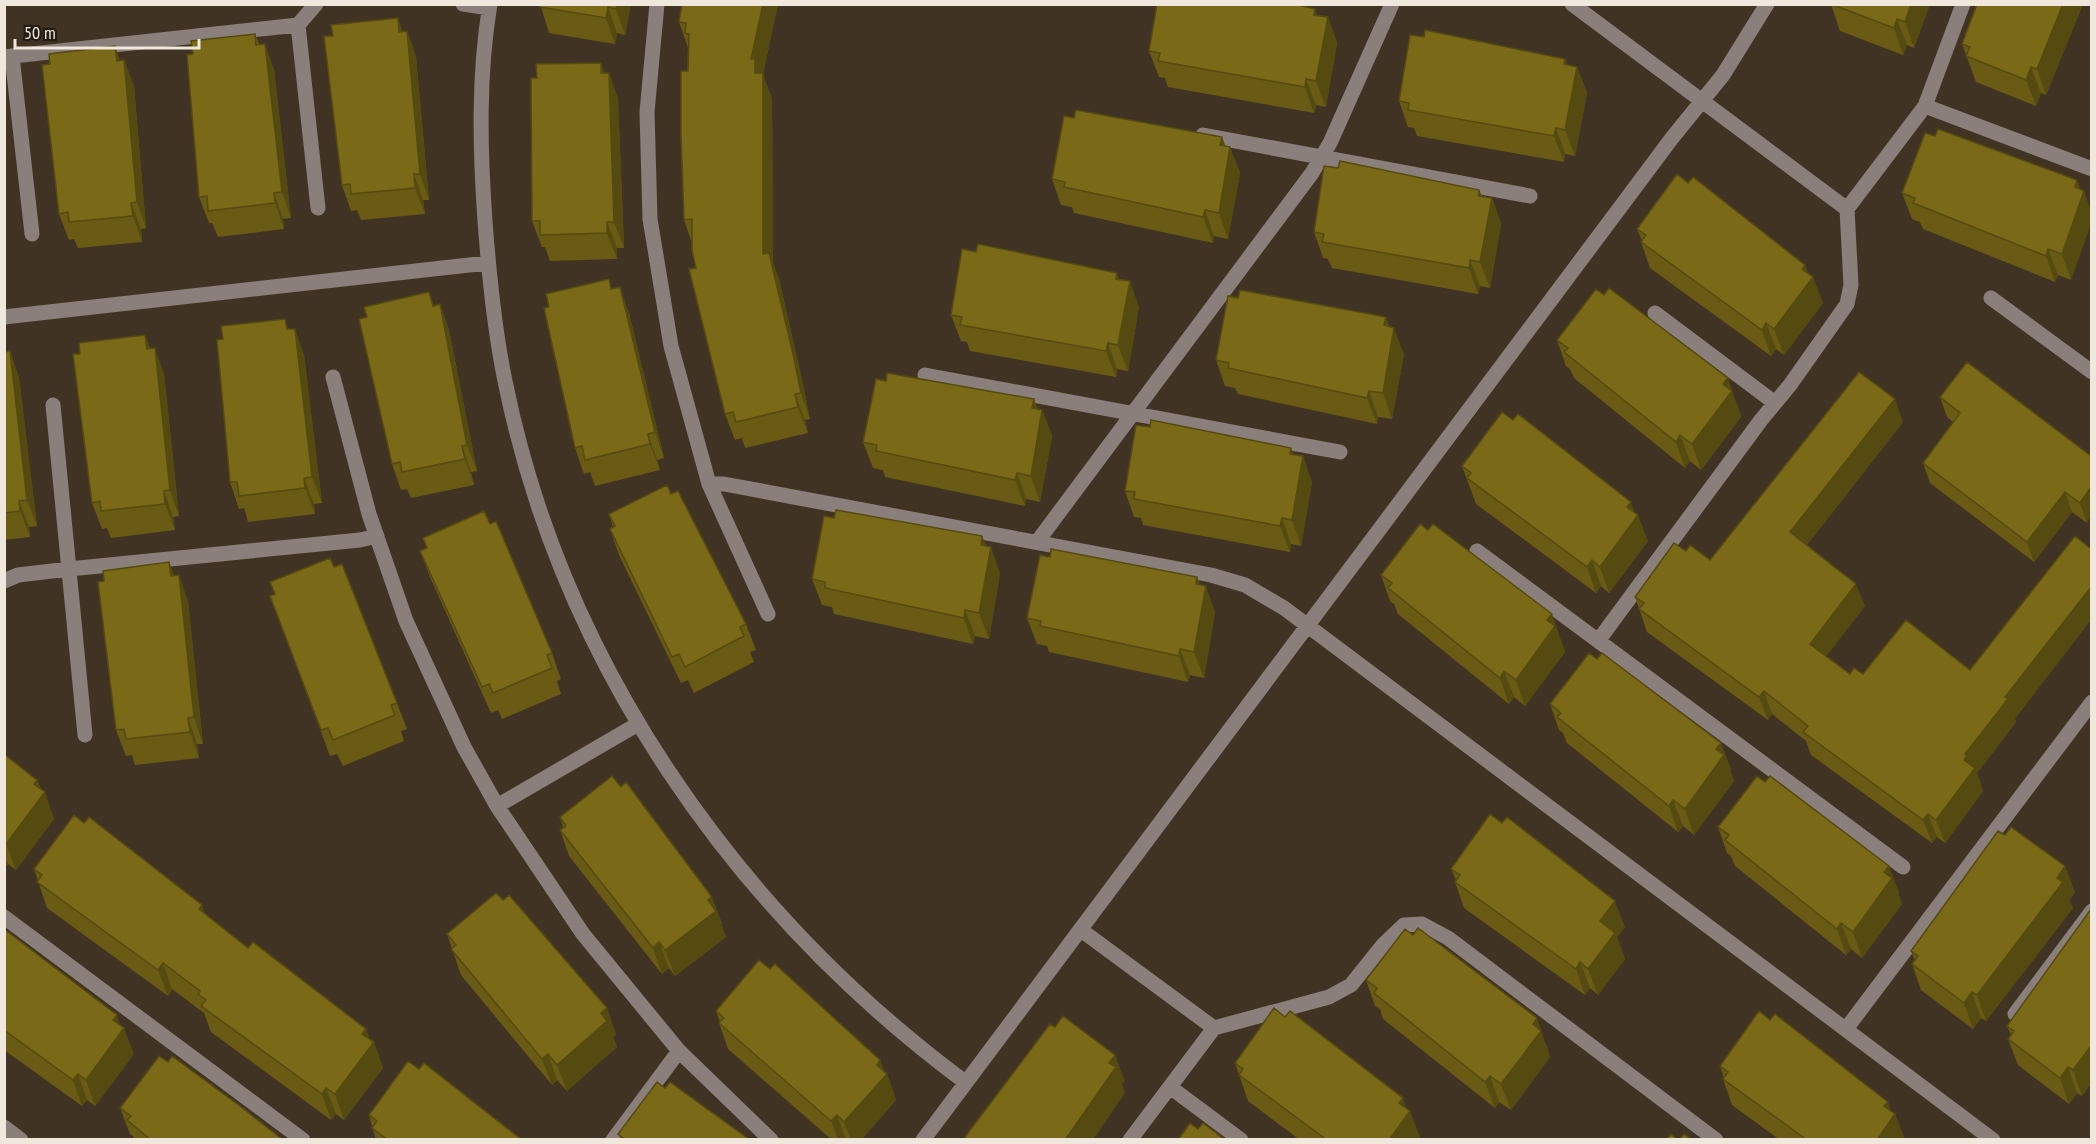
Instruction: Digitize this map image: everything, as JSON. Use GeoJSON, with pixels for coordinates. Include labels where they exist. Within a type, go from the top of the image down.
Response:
{"type":"FeatureCollection","features":[{"type":"Feature","properties":{"kind":"street"},"geometry":{"type":"LineString","coordinates":[[32,234],[8,56],[298,25],[316,4]]}},
{"type":"Feature","properties":{"kind":"street"},"geometry":{"type":"LineString","coordinates":[[463,4],[490,6],[486,27],[481,122],[487,263],[505,384],[533,490],[570,591],[616,687],[662,765],[719,844],[781,918],[848,984],[918,1047],[964,1082]]}},
{"type":"Feature","properties":{"kind":"street"},"geometry":{"type":"LineString","coordinates":[[657,4],[647,112],[650,219],[671,346],[709,484],[768,614]]}},
{"type":"Feature","properties":{"kind":"street"},"geometry":{"type":"LineString","coordinates":[[1037,542],[1312,173],[1330,143],[1392,4]]}},
{"type":"Feature","properties":{"kind":"street"},"geometry":{"type":"LineString","coordinates":[[1572,4],[1847,209]]}},
{"type":"Feature","properties":{"kind":"street"},"geometry":{"type":"LineString","coordinates":[[923,1140],[964,1082],[1081,930],[1672,138],[1703,102],[1767,4]]}},
{"type":"Feature","properties":{"kind":"street"},"geometry":{"type":"LineString","coordinates":[[1598,641],[1847,304],[1851,285],[1847,209],[1925,106],[1963,4]]}},
{"type":"Feature","properties":{"kind":"street"},"geometry":{"type":"LineString","coordinates":[[298,25],[318,208]]}},
{"type":"Feature","properties":{"kind":"street"},"geometry":{"type":"LineString","coordinates":[[1925,106],[2091,169]]}},
{"type":"Feature","properties":{"kind":"street"},"geometry":{"type":"LineString","coordinates":[[1191,133],[1530,196]]}},
{"type":"Feature","properties":{"kind":"street"},"geometry":{"type":"LineString","coordinates":[[4,317],[487,263]]}},
{"type":"Feature","properties":{"kind":"street"},"geometry":{"type":"LineString","coordinates":[[1991,298],[2091,372]]}},
{"type":"Feature","properties":{"kind":"street"},"geometry":{"type":"LineString","coordinates":[[1654,313],[1776,403]]}},
{"type":"Feature","properties":{"kind":"street"},"geometry":{"type":"LineString","coordinates":[[926,375],[1340,452]]}},
{"type":"Feature","properties":{"kind":"street"},"geometry":{"type":"LineString","coordinates":[[333,377],[376,536],[406,621],[464,747],[497,806],[583,934],[679,1051],[771,1140]]}},
{"type":"Feature","properties":{"kind":"street"},"geometry":{"type":"LineString","coordinates":[[53,405],[85,735]]}},
{"type":"Feature","properties":{"kind":"street"},"geometry":{"type":"LineString","coordinates":[[709,484],[724,484],[1037,542],[1211,575],[1245,585],[1307,626],[1993,1140]]}},
{"type":"Feature","properties":{"kind":"street"},"geometry":{"type":"LineString","coordinates":[[4,581],[18,575],[360,540],[376,536]]}},
{"type":"Feature","properties":{"kind":"street"},"geometry":{"type":"LineString","coordinates":[[1476,551],[1903,867]]}},
{"type":"Feature","properties":{"kind":"street"},"geometry":{"type":"LineString","coordinates":[[1846,1029],[2091,702]]}},
{"type":"Feature","properties":{"kind":"street"},"geometry":{"type":"LineString","coordinates":[[497,806],[638,724]]}},
{"type":"Feature","properties":{"kind":"street"},"geometry":{"type":"LineString","coordinates":[[2015,1014],[2091,911]]}},
{"type":"Feature","properties":{"kind":"street"},"geometry":{"type":"LineString","coordinates":[[4,917],[303,1140]]}},
{"type":"Feature","properties":{"kind":"street"},"geometry":{"type":"LineString","coordinates":[[1130,1140],[1214,1028],[1329,997],[1352,985],[1383,945],[1404,926],[1422,924],[1448,938],[1716,1140]]}},
{"type":"Feature","properties":{"kind":"street"},"geometry":{"type":"LineString","coordinates":[[1081,930],[1214,1028]]}},
{"type":"Feature","properties":{"kind":"street"},"geometry":{"type":"LineString","coordinates":[[613,1140],[679,1051]]}},
{"type":"Feature","properties":{"kind":"street"},"geometry":{"type":"LineString","coordinates":[[1170,1087],[1241,1140]]}},
{"type":"Feature","properties":{"kind":"street"},"geometry":{"type":"LineString","coordinates":[[4,1127],[21,1140]]}},
{"type":"Feature","properties":{"kind":"building"},"geometry":{"type":"Polygon","coordinates":[[[540,4],[617,4],[616,9],[608,7],[606,18],[540,7],[540,4]]]}},
{"type":"Feature","properties":{"kind":"building"},"geometry":{"type":"Polygon","coordinates":[[[682,4],[763,4],[751,59],[755,59],[755,73],[763,73],[763,254],[769,253],[801,393],[795,394],[798,407],[736,422],[733,412],[725,414],[689,269],[696,268],[692,250],[692,219],[684,220],[681,71],[688,71],[689,34],[685,33],[686,23],[679,22],[682,4]]]}},
{"type":"Feature","properties":{"kind":"building"},"geometry":{"type":"Polygon","coordinates":[[[1157,4],[1294,4],[1315,9],[1314,15],[1328,17],[1316,81],[1306,79],[1305,87],[1158,61],[1160,53],[1149,51],[1157,4]]]}},
{"type":"Feature","properties":{"kind":"building"},"geometry":{"type":"Polygon","coordinates":[[[1831,4],[1911,4],[1905,22],[1897,19],[1894,28],[1831,4]]]}},
{"type":"Feature","properties":{"kind":"building"},"geometry":{"type":"Polygon","coordinates":[[[1977,4],[2063,4],[2037,69],[2031,67],[2026,80],[1966,56],[1970,47],[1962,44],[1977,4]]]}},
{"type":"Feature","properties":{"kind":"building"},"geometry":{"type":"Polygon","coordinates":[[[398,18],[399,32],[407,31],[420,174],[414,174],[415,188],[351,194],[350,184],[342,185],[324,36],[333,36],[331,25],[398,18]]]}},
{"type":"Feature","properties":{"kind":"building"},"geometry":{"type":"Polygon","coordinates":[[[1425,30],[1565,59],[1564,64],[1577,67],[1565,130],[1556,128],[1554,136],[1408,110],[1409,103],[1399,101],[1410,35],[1424,37],[1425,30]]]}},
{"type":"Feature","properties":{"kind":"building"},"geometry":{"type":"Polygon","coordinates":[[[255,34],[256,45],[265,44],[282,192],[274,193],[275,203],[208,211],[207,196],[199,197],[187,55],[193,54],[191,41],[255,34]]]}},
{"type":"Feature","properties":{"kind":"building"},"geometry":{"type":"Polygon","coordinates":[[[115,46],[117,61],[124,60],[137,202],[131,203],[133,216],[69,222],[68,212],[59,214],[42,65],[50,64],[49,54],[115,46]]]}},
{"type":"Feature","properties":{"kind":"building"},"geometry":{"type":"Polygon","coordinates":[[[601,63],[601,73],[609,73],[614,222],[607,222],[607,233],[540,235],[540,221],[532,221],[531,78],[537,78],[536,64],[601,63]]]}},
{"type":"Feature","properties":{"kind":"building"},"geometry":{"type":"Polygon","coordinates":[[[1076,110],[1222,137],[1220,145],[1230,147],[1219,213],[1205,210],[1203,217],[1064,187],[1065,182],[1052,179],[1064,116],[1074,118],[1076,110]]]}},
{"type":"Feature","properties":{"kind":"building"},"geometry":{"type":"Polygon","coordinates":[[[1938,129],[2077,180],[2075,187],[2084,191],[2062,254],[2048,249],[2046,256],[1913,203],[1915,198],[1902,193],[1925,133],[1935,136],[1938,129]]]}},
{"type":"Feature","properties":{"kind":"building"},"geometry":{"type":"Polygon","coordinates":[[[1340,161],[1479,190],[1479,196],[1492,198],[1480,262],[1470,260],[1469,268],[1322,242],[1324,234],[1314,232],[1324,166],[1338,168],[1340,161]]]}},
{"type":"Feature","properties":{"kind":"building"},"geometry":{"type":"Polygon","coordinates":[[[1677,174],[1688,183],[1693,177],[1805,265],[1802,269],[1813,277],[1774,329],[1766,323],[1762,330],[1641,242],[1646,235],[1637,229],[1677,174]]]}},
{"type":"Feature","properties":{"kind":"building"},"geometry":{"type":"Polygon","coordinates":[[[978,244],[1117,273],[1116,279],[1130,281],[1118,345],[1108,343],[1106,351],[960,325],[962,317],[951,315],[962,249],[976,252],[978,244]]]}},
{"type":"Feature","properties":{"kind":"building"},"geometry":{"type":"Polygon","coordinates":[[[609,279],[611,289],[620,287],[655,432],[648,434],[650,444],[585,460],[582,446],[575,448],[544,308],[549,307],[546,294],[609,279]]]}},
{"type":"Feature","properties":{"kind":"building"},"geometry":{"type":"Polygon","coordinates":[[[1609,288],[1728,378],[1723,384],[1732,391],[1692,444],[1680,435],[1676,442],[1564,352],[1568,348],[1557,340],[1596,289],[1604,295],[1609,288]]]}},
{"type":"Feature","properties":{"kind":"building"},"geometry":{"type":"Polygon","coordinates":[[[1240,290],[1386,317],[1384,325],[1394,328],[1383,393],[1369,391],[1367,398],[1228,368],[1229,363],[1216,360],[1228,296],[1238,298],[1240,290]]]}},
{"type":"Feature","properties":{"kind":"building"},"geometry":{"type":"Polygon","coordinates":[[[429,292],[433,306],[440,304],[467,445],[462,446],[465,459],[402,472],[400,462],[392,464],[359,319],[367,317],[364,307],[429,292]]]}},
{"type":"Feature","properties":{"kind":"building"},"geometry":{"type":"Polygon","coordinates":[[[285,319],[287,329],[295,329],[312,477],[304,478],[305,488],[239,496],[237,482],[230,482],[217,340],[223,339],[221,326],[285,319]]]}},
{"type":"Feature","properties":{"kind":"building"},"geometry":{"type":"Polygon","coordinates":[[[145,335],[147,349],[155,348],[170,490],[164,491],[165,504],[101,511],[100,501],[92,503],[73,354],[80,354],[79,343],[145,335]]]}},
{"type":"Feature","properties":{"kind":"building"},"geometry":{"type":"Polygon","coordinates":[[[10,351],[27,500],[19,501],[20,511],[4,513],[4,352],[10,351]]]}},
{"type":"Feature","properties":{"kind":"building"},"geometry":{"type":"Polygon","coordinates":[[[1967,362],[2091,456],[2091,487],[2080,503],[2065,492],[2027,542],[1923,463],[1960,413],[1940,397],[1967,362]]]}},
{"type":"Feature","properties":{"kind":"building"},"geometry":{"type":"Polygon","coordinates":[[[1859,372],[1895,399],[1790,532],[1856,584],[1810,644],[1850,674],[1854,668],[1863,674],[1906,620],[1970,670],[2075,536],[2091,549],[2091,587],[2005,697],[2008,699],[1965,754],[1967,755],[1964,760],[1975,768],[1936,820],[1928,814],[1923,820],[1803,732],[1808,726],[1764,691],[1759,697],[1639,609],[1644,603],[1635,597],[1674,543],[1686,551],[1690,545],[1710,560],[1859,372]]]}},
{"type":"Feature","properties":{"kind":"building"},"geometry":{"type":"Polygon","coordinates":[[[887,373],[1034,399],[1032,408],[1042,410],[1031,476],[1017,473],[1015,480],[876,451],[877,445],[863,442],[876,379],[886,381],[887,373]]]}},
{"type":"Feature","properties":{"kind":"building"},"geometry":{"type":"Polygon","coordinates":[[[1502,412],[1513,420],[1518,414],[1631,502],[1627,507],[1638,515],[1600,567],[1592,560],[1587,567],[1467,478],[1471,473],[1462,466],[1502,412]]]}},
{"type":"Feature","properties":{"kind":"building"},"geometry":{"type":"Polygon","coordinates":[[[1151,420],[1291,448],[1290,454],[1303,456],[1292,520],[1282,518],[1280,526],[1134,499],[1135,492],[1125,491],[1136,425],[1150,427],[1151,420]]]}},
{"type":"Feature","properties":{"kind":"building"},"geometry":{"type":"Polygon","coordinates":[[[667,485],[671,494],[678,491],[746,624],[740,627],[744,636],[685,667],[679,654],[672,657],[610,529],[615,526],[609,514],[667,485]]]}},
{"type":"Feature","properties":{"kind":"building"},"geometry":{"type":"Polygon","coordinates":[[[836,510],[982,536],[981,545],[991,547],[979,613],[965,610],[964,618],[825,588],[825,582],[812,579],[824,516],[834,518],[836,510]]]}},
{"type":"Feature","properties":{"kind":"building"},"geometry":{"type":"Polygon","coordinates":[[[484,511],[490,524],[496,521],[552,653],[547,655],[552,668],[493,693],[489,684],[482,687],[420,551],[427,548],[423,538],[484,511]]]}},
{"type":"Feature","properties":{"kind":"building"},"geometry":{"type":"Polygon","coordinates":[[[1420,524],[1428,530],[1433,524],[1552,614],[1547,620],[1555,626],[1516,680],[1504,671],[1500,678],[1388,588],[1392,583],[1381,575],[1420,524]]]}},
{"type":"Feature","properties":{"kind":"building"},"geometry":{"type":"Polygon","coordinates":[[[1051,549],[1197,577],[1196,584],[1206,586],[1194,652],[1180,649],[1179,656],[1040,626],[1041,621],[1027,618],[1040,555],[1050,557],[1051,549]]]}},
{"type":"Feature","properties":{"kind":"building"},"geometry":{"type":"Polygon","coordinates":[[[330,558],[334,567],[342,564],[397,703],[391,705],[395,715],[333,740],[328,728],[321,730],[270,596],[275,594],[270,582],[330,558]]]}},
{"type":"Feature","properties":{"kind":"building"},"geometry":{"type":"Polygon","coordinates":[[[169,562],[171,576],[179,575],[194,717],[188,718],[190,732],[126,739],[124,729],[116,730],[98,582],[104,581],[103,571],[169,562]]]}},
{"type":"Feature","properties":{"kind":"building"},"geometry":{"type":"Polygon","coordinates":[[[1589,653],[1597,659],[1602,653],[1721,743],[1716,749],[1724,755],[1685,809],[1673,800],[1669,806],[1557,717],[1561,713],[1550,704],[1589,653]]]}},
{"type":"Feature","properties":{"kind":"building"},"geometry":{"type":"Polygon","coordinates":[[[4,754],[37,780],[34,784],[45,792],[6,844],[4,843],[4,754]]]}},
{"type":"Feature","properties":{"kind":"building"},"geometry":{"type":"Polygon","coordinates":[[[612,776],[621,787],[626,782],[712,897],[708,900],[716,911],[665,950],[659,942],[653,948],[560,830],[566,826],[560,817],[612,776]]]}},
{"type":"Feature","properties":{"kind":"building"},"geometry":{"type":"Polygon","coordinates":[[[1757,776],[1765,782],[1770,776],[1889,866],[1884,872],[1892,878],[1853,932],[1841,923],[1837,929],[1725,840],[1729,835],[1718,827],[1757,776]]]}},
{"type":"Feature","properties":{"kind":"building"},"geometry":{"type":"Polygon","coordinates":[[[1490,814],[1502,823],[1507,817],[1615,901],[1600,921],[1615,933],[1588,969],[1580,962],[1576,969],[1455,882],[1460,875],[1451,869],[1490,814]]]}},
{"type":"Feature","properties":{"kind":"building"},"geometry":{"type":"Polygon","coordinates":[[[74,815],[84,823],[89,817],[202,905],[199,909],[248,948],[253,942],[366,1029],[362,1034],[374,1042],[335,1094],[326,1088],[322,1094],[201,1006],[206,1000],[198,994],[200,991],[163,963],[158,970],[37,882],[42,875],[34,869],[74,815]]]}},
{"type":"Feature","properties":{"kind":"building"},"geometry":{"type":"Polygon","coordinates":[[[2011,827],[2065,866],[2057,878],[2063,882],[1977,995],[1972,992],[1964,1003],[1912,964],[1918,956],[1911,951],[1998,831],[2005,835],[2011,827]]]}},
{"type":"Feature","properties":{"kind":"building"},"geometry":{"type":"Polygon","coordinates":[[[496,893],[503,900],[509,895],[607,1008],[601,1013],[607,1021],[557,1065],[548,1054],[542,1059],[451,949],[456,945],[447,934],[496,893]]]}},
{"type":"Feature","properties":{"kind":"building"},"geometry":{"type":"Polygon","coordinates":[[[2091,909],[2091,1046],[2073,1070],[2068,1067],[2060,1078],[2008,1039],[2014,1031],[2007,1026],[2091,909]]]}},
{"type":"Feature","properties":{"kind":"building"},"geometry":{"type":"Polygon","coordinates":[[[1418,928],[1537,1018],[1533,1024],[1541,1031],[1501,1084],[1490,1076],[1485,1082],[1374,993],[1377,988],[1366,980],[1405,929],[1413,935],[1418,928]]]}},
{"type":"Feature","properties":{"kind":"building"},"geometry":{"type":"Polygon","coordinates":[[[4,929],[117,1015],[113,1020],[124,1028],[86,1080],[78,1074],[73,1080],[4,1030],[4,929]]]}},
{"type":"Feature","properties":{"kind":"building"},"geometry":{"type":"Polygon","coordinates":[[[759,960],[770,969],[775,964],[880,1060],[877,1065],[887,1074],[844,1122],[837,1115],[831,1121],[719,1023],[724,1018],[716,1011],[759,960]]]}},
{"type":"Feature","properties":{"kind":"building"},"geometry":{"type":"Polygon","coordinates":[[[1274,1008],[1285,1017],[1290,1011],[1403,1098],[1399,1103],[1410,1111],[1389,1140],[1327,1140],[1239,1075],[1243,1069],[1235,1063],[1274,1008]]]}},
{"type":"Feature","properties":{"kind":"building"},"geometry":{"type":"Polygon","coordinates":[[[1759,1011],[1770,1020],[1775,1014],[1888,1102],[1884,1106],[1895,1114],[1877,1140],[1807,1140],[1723,1079],[1728,1072],[1720,1066],[1759,1011]]]}},
{"type":"Feature","properties":{"kind":"building"},"geometry":{"type":"Polygon","coordinates":[[[1063,1016],[1115,1055],[1109,1063],[1116,1067],[1065,1140],[968,1140],[965,1137],[1050,1024],[1055,1027],[1063,1016]]]}},
{"type":"Feature","properties":{"kind":"building"},"geometry":{"type":"Polygon","coordinates":[[[159,1056],[168,1062],[172,1056],[283,1140],[151,1140],[127,1120],[131,1116],[120,1108],[159,1056]]]}},
{"type":"Feature","properties":{"kind":"building"},"geometry":{"type":"Polygon","coordinates":[[[408,1061],[419,1069],[424,1063],[522,1140],[388,1140],[372,1128],[377,1121],[369,1115],[408,1061]]]}},
{"type":"Feature","properties":{"kind":"building"},"geometry":{"type":"Polygon","coordinates":[[[657,1082],[665,1088],[670,1082],[750,1140],[626,1140],[618,1134],[657,1082]]]}},
{"type":"Feature","properties":{"kind":"building"},"geometry":{"type":"Polygon","coordinates":[[[1190,1123],[1198,1129],[1203,1123],[1225,1140],[1178,1140],[1190,1123]]]}},
{"type":"Feature","properties":{"kind":"building"},"geometry":{"type":"Polygon","coordinates":[[[1671,1134],[1678,1140],[1666,1140],[1671,1134]]]}},
{"type":"Feature","properties":{"kind":"building"},"geometry":{"type":"Polygon","coordinates":[[[1684,1134],[1692,1140],[1679,1140],[1684,1134]]]}}]}
